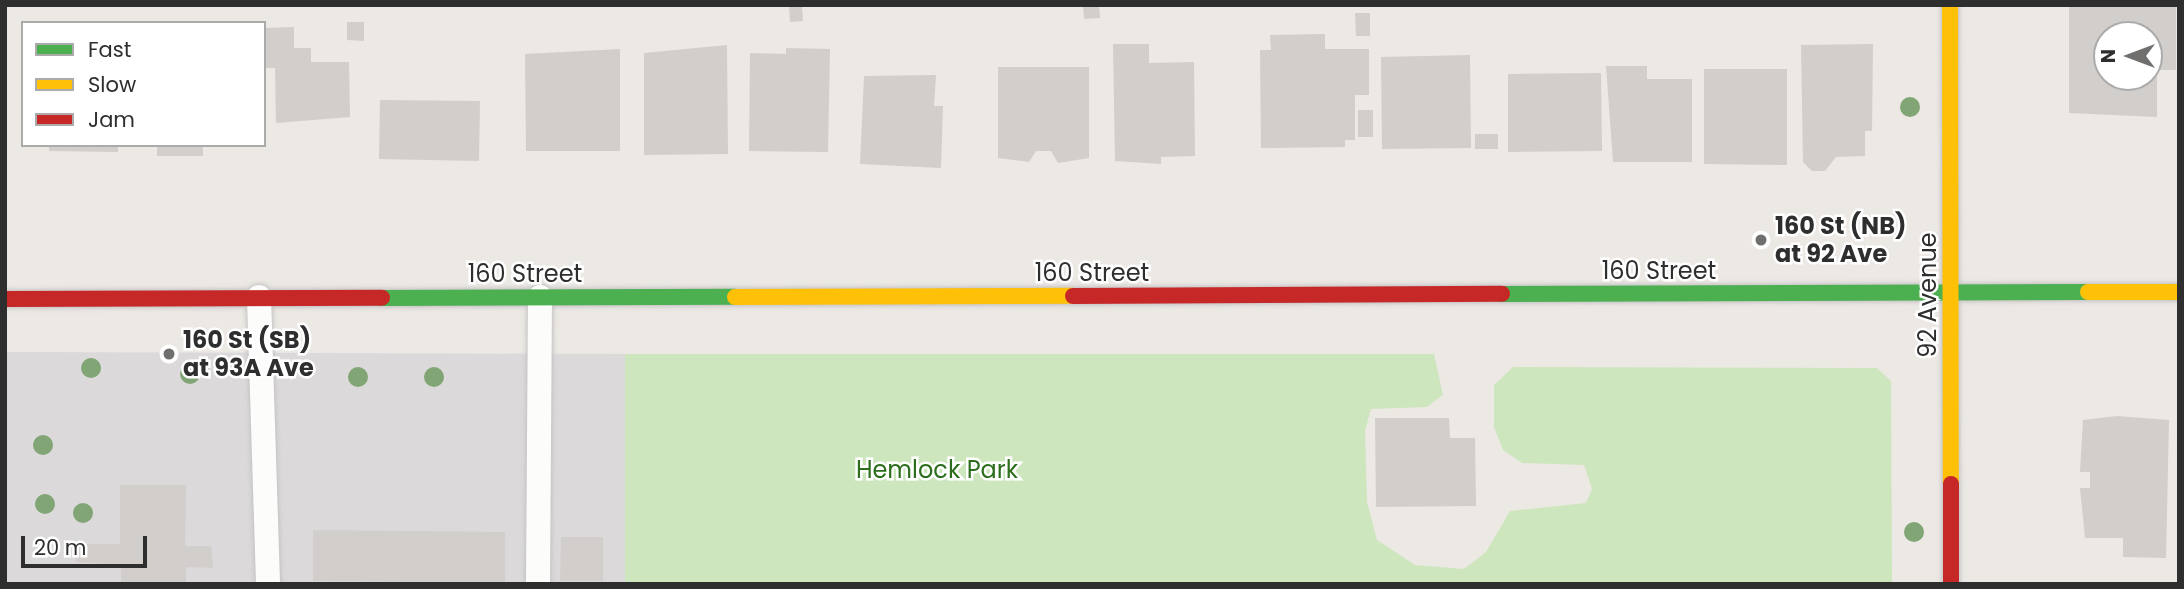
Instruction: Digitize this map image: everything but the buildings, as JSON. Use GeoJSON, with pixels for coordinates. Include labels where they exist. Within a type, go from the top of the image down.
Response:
{"type":"FeatureCollection","features":[{"type":"Feature","properties":{"kind":"main road","name":"92 Avenue"},"geometry":{"type":"LineString","coordinates":[[1950,5],[1951,584]]}},
{"type":"Feature","properties":{"kind":"main road","name":"160 Street"},"geometry":{"type":"LineString","coordinates":[[5,299],[2179,292]]}},
{"type":"Feature","properties":{"kind":"lane"},"geometry":{"type":"LineString","coordinates":[[538,584],[540,297]]}},
{"type":"Feature","properties":{"kind":"lane"},"geometry":{"type":"LineString","coordinates":[[259,298],[268,584]]}},
{"type":"Feature","properties":{"kind":"shaded area"},"geometry":{"type":"Polygon","coordinates":[[[5,352],[625,354],[625,584],[5,584],[5,352]]]}},
{"type":"Feature","properties":{"kind":"green space","name":"Hemlock Park"},"geometry":{"type":"Polygon","coordinates":[[[625,354],[1434,354],[1443,395],[1427,407],[1371,409],[1365,431],[1367,502],[1377,540],[1415,565],[1464,569],[1486,552],[1510,511],[1586,503],[1592,489],[1584,465],[1522,463],[1503,450],[1494,427],[1494,385],[1513,367],[1877,368],[1891,381],[1892,584],[625,584],[625,354]]]}},
{"type":"Feature","properties":{"kind":"traffic: fast"},"geometry":{"type":"LineString","coordinates":[[1502,294],[2088,292]]}},
{"type":"Feature","properties":{"kind":"traffic: fast"},"geometry":{"type":"LineString","coordinates":[[382,298],[735,297]]}},
{"type":"Feature","properties":{"kind":"traffic: slow"},"geometry":{"type":"LineString","coordinates":[[1950,5],[1951,484]]}},
{"type":"Feature","properties":{"kind":"traffic: slow"},"geometry":{"type":"LineString","coordinates":[[2088,292],[2179,292]]}},
{"type":"Feature","properties":{"kind":"traffic: slow"},"geometry":{"type":"LineString","coordinates":[[735,297],[1073,296]]}},
{"type":"Feature","properties":{"kind":"traffic: jam"},"geometry":{"type":"LineString","coordinates":[[1073,296],[1502,294]]}},
{"type":"Feature","properties":{"kind":"traffic: jam"},"geometry":{"type":"LineString","coordinates":[[5,299],[382,298]]}},
{"type":"Feature","properties":{"kind":"traffic: jam"},"geometry":{"type":"LineString","coordinates":[[1951,484],[1951,584]]}},
{"type":"Feature","properties":{"kind":"place","name":"160 St (NB) at 92 Ave"},"geometry":{"type":"Point","coordinates":[1761,240]}},
{"type":"Feature","properties":{"kind":"place","name":"160 St (SB) at 93A Ave"},"geometry":{"type":"Point","coordinates":[169,354]}}]}
